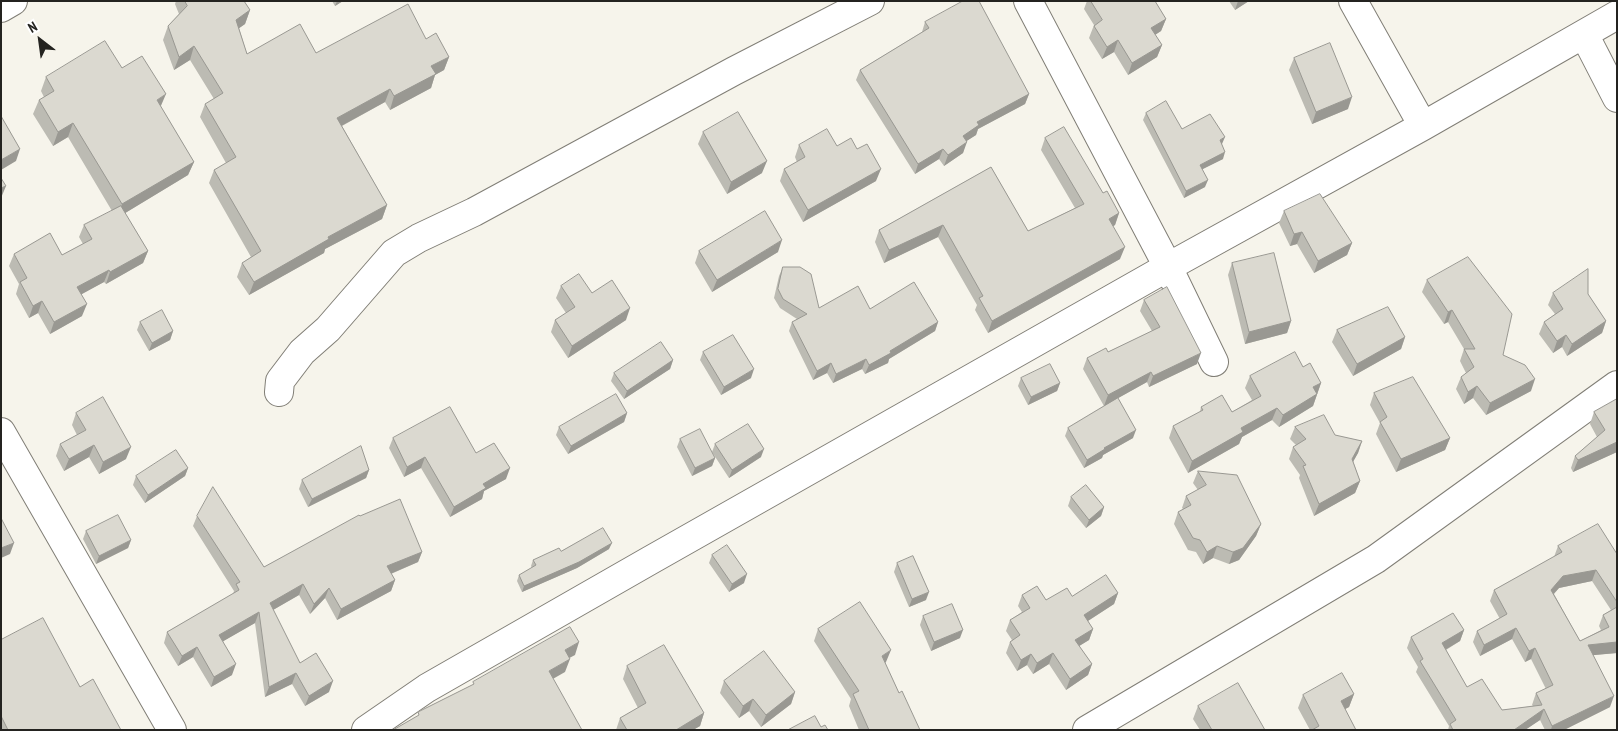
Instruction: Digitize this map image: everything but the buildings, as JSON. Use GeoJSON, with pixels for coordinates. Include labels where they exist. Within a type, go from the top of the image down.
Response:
{"type":"FeatureCollection","features":[{"type":"Feature","properties":{"kind":"street"},"geometry":{"type":"LineString","coordinates":[[1,8],[13,1]]}},
{"type":"Feature","properties":{"kind":"street"},"geometry":{"type":"LineString","coordinates":[[279,392],[280,381],[302,352],[328,329],[394,253],[419,238],[474,212],[734,71],[870,1]]}},
{"type":"Feature","properties":{"kind":"street"},"geometry":{"type":"LineString","coordinates":[[1028,1],[1168,267],[1214,362]]}},
{"type":"Feature","properties":{"kind":"street"},"geometry":{"type":"LineString","coordinates":[[1353,1],[1423,126]]}},
{"type":"Feature","properties":{"kind":"street"},"geometry":{"type":"LineString","coordinates":[[366,730],[426,688],[1617,15]]}},
{"type":"Feature","properties":{"kind":"street"},"geometry":{"type":"LineString","coordinates":[[1584,34],[1617,98]]}},
{"type":"Feature","properties":{"kind":"street"},"geometry":{"type":"LineString","coordinates":[[1087,730],[1376,559],[1617,385]]}},
{"type":"Feature","properties":{"kind":"street"},"geometry":{"type":"LineString","coordinates":[[1,432],[172,730]]}}]}
